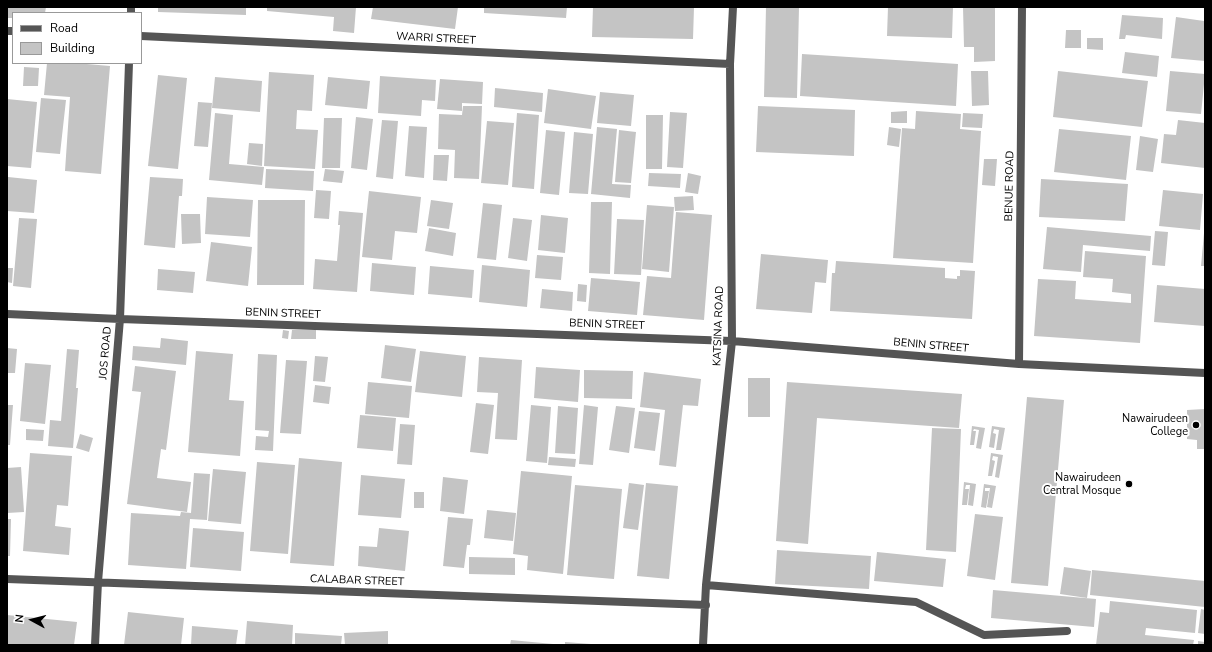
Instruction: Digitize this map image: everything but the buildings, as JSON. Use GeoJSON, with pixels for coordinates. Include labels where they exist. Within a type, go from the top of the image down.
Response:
{"type":"FeatureCollection","features":[{"type":"Feature","properties":{"kind":"street","name":"KATSINA ROAD"},"geometry":{"type":"LineString","coordinates":[[703,645],[706,585],[732,341],[730,64],[733,7]]}},
{"type":"Feature","properties":{"kind":"street","name":"BENUE ROAD"},"geometry":{"type":"LineString","coordinates":[[1019,364],[1022,7]]}},
{"type":"Feature","properties":{"kind":"street","name":"WARRI STREET"},"geometry":{"type":"LineString","coordinates":[[142,36],[730,64]]}},
{"type":"Feature","properties":{"kind":"street","name":"JOS ROAD"},"geometry":{"type":"LineString","coordinates":[[95,645],[98,582],[120,319],[129,64]]}},
{"type":"Feature","properties":{"kind":"street","name":"BENIN STREET"},"geometry":{"type":"LineString","coordinates":[[7,314],[732,341],[1019,364],[1205,373]]}},
{"type":"Feature","properties":{"kind":"street","name":"CALABAR STREET"},"geometry":{"type":"LineString","coordinates":[[7,578],[706,605]]}},
{"type":"Feature","properties":{"kind":"street"},"geometry":{"type":"LineString","coordinates":[[706,585],[916,602],[984,635],[1068,631]]}},
{"type":"Feature","properties":{"kind":"place","name":"Nawairudeen College"},"geometry":{"type":"Point","coordinates":[1196,425]}},
{"type":"Feature","properties":{"kind":"place","name":"Nawairudeen Central Mosque"},"geometry":{"type":"Point","coordinates":[1129,484]}}]}
